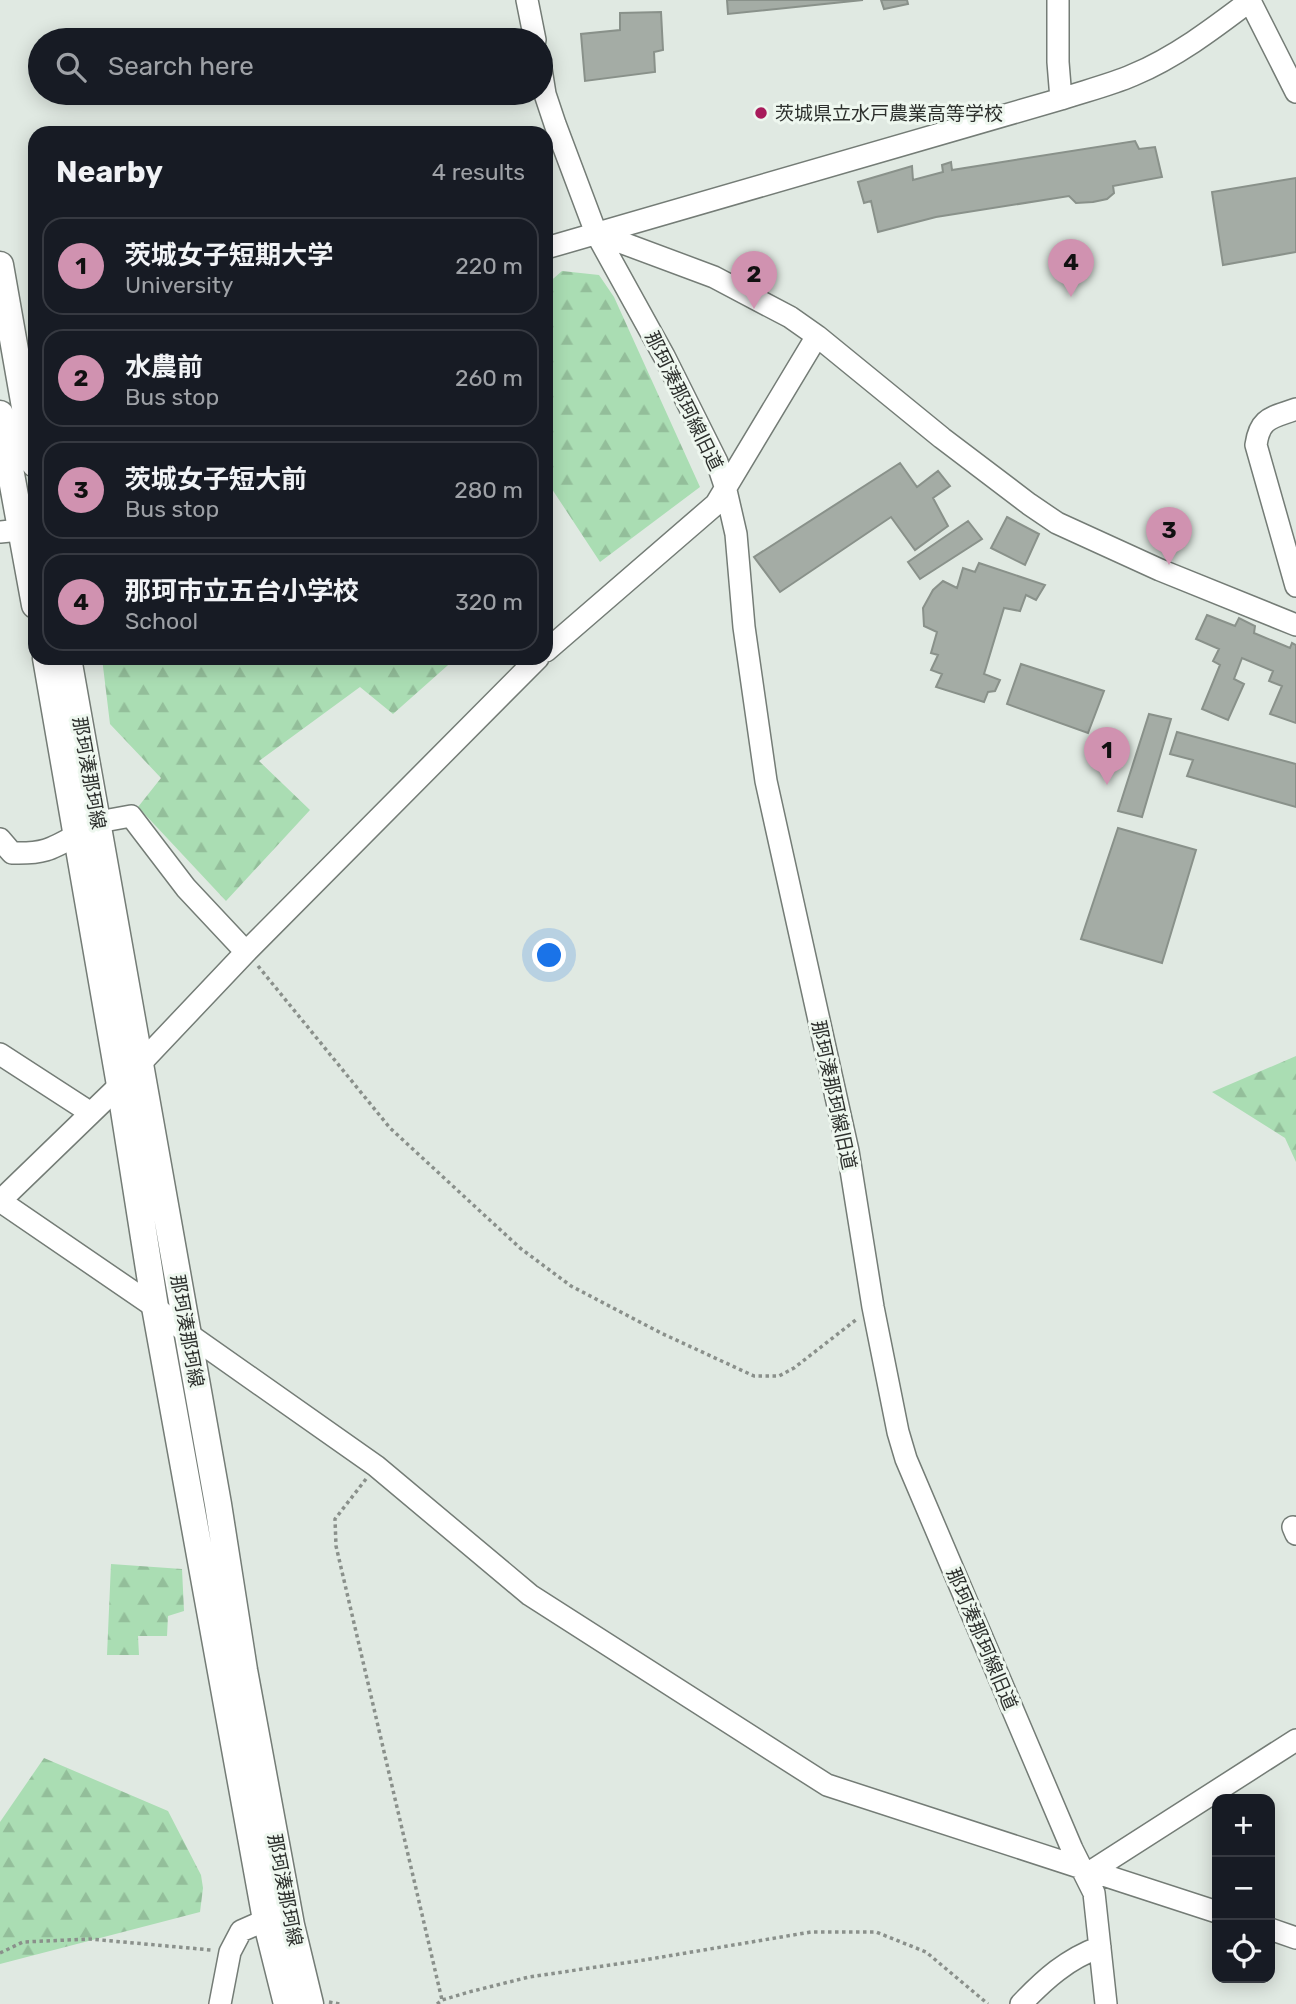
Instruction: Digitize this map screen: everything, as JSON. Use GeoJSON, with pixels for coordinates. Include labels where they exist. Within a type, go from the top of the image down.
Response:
{"type":"FeatureCollection","features":[{"type":"Feature","properties":{"kind":"main road"},"geometry":{"type":"LineString","coordinates":[[0,265],[28,407]]}},
{"type":"Feature","properties":{"kind":"main road"},"geometry":{"type":"LineString","coordinates":[[1,427],[10,531],[28,584]]}},
{"type":"Feature","properties":{"kind":"main road","name":"那珂湊那珂線"},"geometry":{"type":"LineString","coordinates":[[48,665],[140,1062],[256,1737],[291,1925],[310,2004]]}},
{"type":"Feature","properties":{"kind":"main road","name":"那珂湊那珂線"},"geometry":{"type":"LineString","coordinates":[[69,665],[120,1086],[155,1307],[267,1920],[287,2004]]}},
{"type":"Feature","properties":{"kind":"street"},"geometry":{"type":"LineString","coordinates":[[527,0],[533,28]]}},
{"type":"Feature","properties":{"kind":"street"},"geometry":{"type":"LineString","coordinates":[[1058,0],[1061,99]]}},
{"type":"Feature","properties":{"kind":"street"},"geometry":{"type":"LineString","coordinates":[[553,245],[1061,99],[1132,76],[1165,60],[1251,1],[1296,92]]}},
{"type":"Feature","properties":{"kind":"street","name":"那珂湊那珂線旧道"},"geometry":{"type":"LineString","coordinates":[[549,105],[596,233],[664,356],[717,462],[725,486],[736,534],[744,627],[766,781],[848,1151],[873,1307],[893,1407],[906,1458],[1086,1868],[1094,1893],[1106,2004]]}},
{"type":"Feature","properties":{"kind":"street"},"geometry":{"type":"LineString","coordinates":[[596,233],[714,277],[753,296],[817,335],[942,438],[1057,523],[1160,570],[1296,625]]}},
{"type":"Feature","properties":{"kind":"street"},"geometry":{"type":"LineString","coordinates":[[553,645],[716,504],[817,335]]}},
{"type":"Feature","properties":{"kind":"street"},"geometry":{"type":"LineString","coordinates":[[1296,409],[1267,420],[1258,430],[1256,445],[1296,586]]}},
{"type":"Feature","properties":{"kind":"street"},"geometry":{"type":"LineString","coordinates":[[1,427],[28,422]]}},
{"type":"Feature","properties":{"kind":"street"},"geometry":{"type":"LineString","coordinates":[[531,665],[246,952],[120,1086],[0,1201],[155,1307],[187,1333],[376,1466],[530,1595],[827,1785],[1212,1910]]}},
{"type":"Feature","properties":{"kind":"street"},"geometry":{"type":"LineString","coordinates":[[0,839],[12,853],[34,854],[51,849],[87,829],[131,816],[186,888],[246,952]]}},
{"type":"Feature","properties":{"kind":"street"},"geometry":{"type":"LineString","coordinates":[[0,1054],[91,1113]]}},
{"type":"Feature","properties":{"kind":"street"},"geometry":{"type":"LineString","coordinates":[[1086,1868],[1296,1740]]}},
{"type":"Feature","properties":{"kind":"street"},"geometry":{"type":"LineString","coordinates":[[220,2004],[230,1952],[242,1931],[267,1920]]}},
{"type":"Feature","properties":{"kind":"street"},"geometry":{"type":"LineString","coordinates":[[1275,1931],[1296,1938]]}},
{"type":"Feature","properties":{"kind":"street"},"geometry":{"type":"LineString","coordinates":[[1021,2004],[1066,1962],[1100,1947]]}},
{"type":"Feature","properties":{"kind":"path"},"geometry":{"type":"LineString","coordinates":[[246,952],[390,1128],[520,1248],[571,1286],[661,1333],[754,1376],[779,1377],[873,1307]]}},
{"type":"Feature","properties":{"kind":"path"},"geometry":{"type":"LineString","coordinates":[[376,1466],[335,1519],[336,1546],[442,2000]]}},
{"type":"Feature","properties":{"kind":"path"},"geometry":{"type":"LineString","coordinates":[[437,2004],[442,2000],[529,1977],[811,1932],[876,1931],[926,1952],[988,2004]]}},
{"type":"Feature","properties":{"kind":"path"},"geometry":{"type":"LineString","coordinates":[[0,1953],[23,1941],[90,1939],[230,1952]]}},
{"type":"Feature","properties":{"kind":"green space"},"geometry":{"type":"Polygon","coordinates":[[[562,271],[599,275],[614,297],[700,487],[600,562],[553,491],[553,279],[562,271]]]}},
{"type":"Feature","properties":{"kind":"green space"},"geometry":{"type":"Polygon","coordinates":[[[103,665],[448,665],[393,714],[360,687],[259,761],[310,810],[226,901],[138,807],[161,778],[110,724],[103,665]]]}},
{"type":"Feature","properties":{"kind":"green space"},"geometry":{"type":"Polygon","coordinates":[[[1296,1056],[1296,1162],[1285,1138],[1212,1092],[1296,1056]]]}},
{"type":"Feature","properties":{"kind":"green space"},"geometry":{"type":"Polygon","coordinates":[[[111,1564],[182,1569],[184,1611],[168,1616],[167,1636],[138,1636],[139,1655],[107,1655],[111,1564]]]}},
{"type":"Feature","properties":{"kind":"green space"},"geometry":{"type":"Polygon","coordinates":[[[44,1758],[168,1811],[201,1875],[203,1888],[200,1912],[0,1964],[0,1822],[44,1758]]]}},
{"type":"Feature","properties":{"kind":"building"},"geometry":{"type":"Polygon","coordinates":[[[727,0],[863,0],[728,14],[727,0]]]}},
{"type":"Feature","properties":{"kind":"building"},"geometry":{"type":"Polygon","coordinates":[[[881,0],[907,0],[908,4],[884,9],[881,0]]]}},
{"type":"Feature","properties":{"kind":"building"},"geometry":{"type":"Polygon","coordinates":[[[661,12],[663,50],[654,52],[655,72],[585,81],[581,34],[620,30],[620,13],[661,12]]]}},
{"type":"Feature","properties":{"kind":"building"},"geometry":{"type":"Polygon","coordinates":[[[1135,141],[1139,149],[1155,147],[1162,177],[1113,186],[1114,193],[1107,199],[1093,202],[1076,203],[1069,196],[936,217],[878,232],[871,201],[864,203],[858,182],[912,166],[913,180],[943,172],[942,165],[951,162],[952,170],[1135,141]]]}},
{"type":"Feature","properties":{"kind":"building"},"geometry":{"type":"Polygon","coordinates":[[[1296,178],[1296,252],[1223,265],[1212,192],[1296,178]]]}},
{"type":"Feature","properties":{"kind":"building"},"geometry":{"type":"Polygon","coordinates":[[[900,463],[917,487],[938,471],[950,486],[933,498],[948,526],[915,550],[891,517],[780,592],[754,557],[900,463]]]}},
{"type":"Feature","properties":{"kind":"building"},"geometry":{"type":"Polygon","coordinates":[[[1007,517],[1039,534],[1025,565],[991,548],[1007,517]]]}},
{"type":"Feature","properties":{"kind":"building"},"geometry":{"type":"Polygon","coordinates":[[[968,521],[982,539],[920,579],[908,562],[968,521]]]}},
{"type":"Feature","properties":{"kind":"building"},"geometry":{"type":"Polygon","coordinates":[[[979,563],[1045,585],[1036,600],[1026,595],[1020,611],[1004,608],[984,674],[1000,680],[995,691],[988,692],[984,702],[936,687],[942,674],[931,670],[938,655],[931,653],[937,632],[924,626],[923,608],[933,590],[943,581],[957,588],[963,568],[975,572],[979,563]]]}},
{"type":"Feature","properties":{"kind":"building"},"geometry":{"type":"Polygon","coordinates":[[[1207,615],[1235,626],[1239,618],[1255,626],[1254,633],[1290,648],[1292,643],[1296,645],[1296,723],[1270,714],[1282,686],[1269,681],[1273,671],[1242,658],[1234,679],[1244,684],[1228,720],[1202,709],[1220,665],[1213,661],[1219,649],[1196,639],[1207,615]]]}},
{"type":"Feature","properties":{"kind":"building"},"geometry":{"type":"Polygon","coordinates":[[[1021,664],[1104,691],[1088,733],[1007,704],[1021,664]]]}},
{"type":"Feature","properties":{"kind":"building"},"geometry":{"type":"Polygon","coordinates":[[[1149,714],[1171,719],[1142,817],[1118,811],[1149,714]]]}},
{"type":"Feature","properties":{"kind":"building"},"geometry":{"type":"Polygon","coordinates":[[[1177,732],[1296,764],[1296,807],[1187,776],[1193,760],[1170,754],[1177,732]]]}},
{"type":"Feature","properties":{"kind":"building"},"geometry":{"type":"Polygon","coordinates":[[[1118,828],[1196,850],[1162,963],[1081,939],[1118,828]]]}},
{"type":"Feature","properties":{"kind":"place","name":"茨城県立水戸農業高等学校"},"geometry":{"type":"Point","coordinates":[761,113]}},
{"type":"Feature","properties":{"kind":"place","name":"那珂市立五台小学校"},"geometry":{"type":"Point","coordinates":[1071,297]}},
{"type":"Feature","properties":{"kind":"place","name":"水農前"},"geometry":{"type":"Point","coordinates":[754,309]}},
{"type":"Feature","properties":{"kind":"place","name":"茨城女子短大前"},"geometry":{"type":"Point","coordinates":[1169,565]}},
{"type":"Feature","properties":{"kind":"place","name":"茨城女子短期大学"},"geometry":{"type":"Point","coordinates":[1107,785]}}]}
